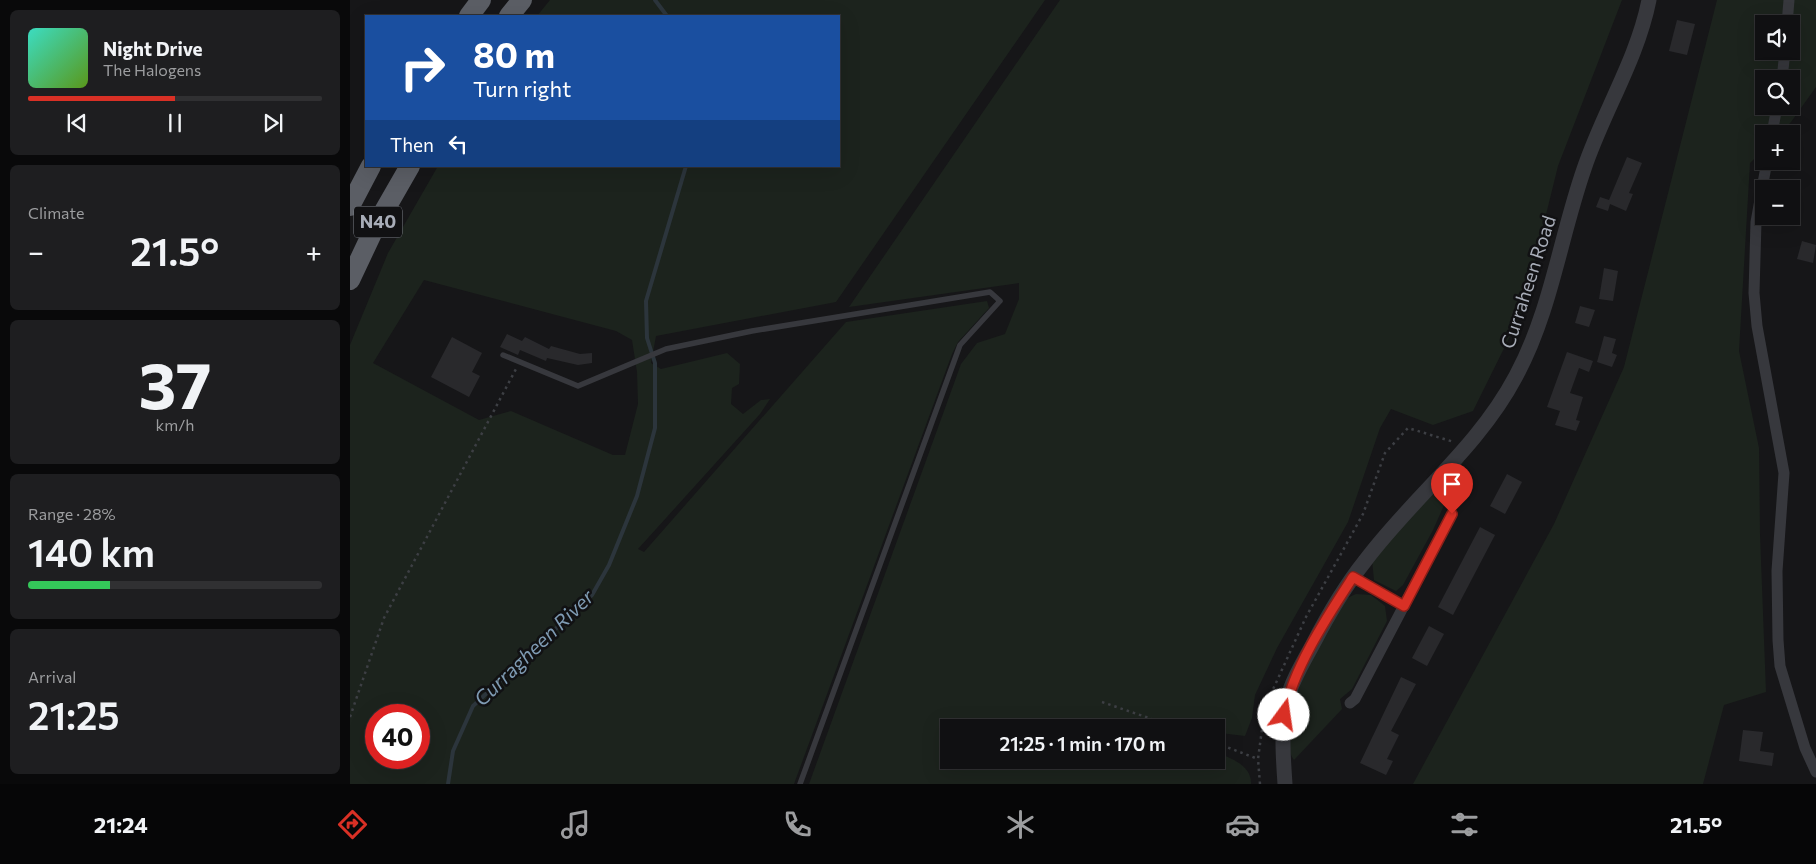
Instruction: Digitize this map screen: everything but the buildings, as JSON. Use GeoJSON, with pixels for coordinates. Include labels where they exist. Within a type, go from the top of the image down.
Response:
{"type":"FeatureCollection","features":[{"type":"Feature","properties":{"kind":"highway"},"geometry":{"type":"LineString","coordinates":[[470,15],[481,0]]}},
{"type":"Feature","properties":{"kind":"highway"},"geometry":{"type":"LineString","coordinates":[[510,15],[522,0]]}},
{"type":"Feature","properties":{"kind":"highway","name":"N40"},"geometry":{"type":"LineString","coordinates":[[350,206],[370,167]]}},
{"type":"Feature","properties":{"kind":"highway","name":"N40"},"geometry":{"type":"LineString","coordinates":[[350,280],[375,227],[409,167]]}},
{"type":"Feature","properties":{"kind":"street","name":"Curraheen Road"},"geometry":{"type":"LineString","coordinates":[[1285,784],[1284,734],[1288,697],[1322,628],[1353,577],[1377,546],[1477,435],[1498,407],[1532,343],[1544,310],[1582,172],[1630,62],[1645,19],[1649,0]]}},
{"type":"Feature","properties":{"kind":"street"},"geometry":{"type":"LineString","coordinates":[[1788,15],[1789,0]]}},
{"type":"Feature","properties":{"kind":"street"},"geometry":{"type":"LineString","coordinates":[[1765,170],[1756,222],[1754,293],[1757,326],[1784,473],[1776,571],[1780,666],[1805,748],[1816,772]]}},
{"type":"Feature","properties":{"kind":"street"},"geometry":{"type":"LineString","coordinates":[[1350,703],[1355,699],[1452,514]]}},
{"type":"Feature","properties":{"kind":"street"},"geometry":{"type":"LineString","coordinates":[[1353,577],[1404,606]]}},
{"type":"Feature","properties":{"kind":"lane"},"geometry":{"type":"LineString","coordinates":[[503,355],[578,386],[666,349],[752,331],[990,292],[1000,301],[960,345],[800,784]]}},
{"type":"Feature","properties":{"kind":"path"},"geometry":{"type":"LineString","coordinates":[[350,717],[384,618],[520,362]]}},
{"type":"Feature","properties":{"kind":"path"},"geometry":{"type":"LineString","coordinates":[[1102,702],[1152,719]]}},
{"type":"Feature","properties":{"kind":"path"},"geometry":{"type":"LineString","coordinates":[[1225,746],[1258,759]]}},
{"type":"Feature","properties":{"kind":"shaded area"},"geometry":{"type":"Polygon","coordinates":[[[550,0],[1045,0],[836,302],[656,336],[651,363],[661,369],[727,353],[740,364],[739,384],[732,388],[731,404],[743,414],[761,400],[770,399],[760,414],[638,549],[644,552],[846,322],[987,301],[989,308],[958,342],[952,354],[794,784],[350,784],[350,345],[388,253],[437,167],[840,167],[840,15],[538,15],[550,0]],[[424,280],[373,363],[479,420],[511,411],[613,455],[625,455],[638,404],[637,372],[632,340],[616,331],[424,280]]]}},
{"type":"Feature","properties":{"kind":"shaded area"},"geometry":{"type":"Polygon","coordinates":[[[1060,0],[1622,0],[1558,166],[1522,312],[1473,411],[1433,425],[1391,409],[1380,428],[1348,522],[1277,648],[1255,695],[1252,718],[1245,736],[1225,734],[1225,719],[940,719],[940,769],[1225,769],[1225,756],[1244,767],[1248,772],[1251,784],[809,784],[961,364],[977,343],[1005,334],[1019,299],[1019,283],[849,307],[1060,0]]]}},
{"type":"Feature","properties":{"kind":"shaded area"},"geometry":{"type":"Polygon","coordinates":[[[1717,0],[1816,0],[1816,87],[1800,109],[1800,70],[1755,70],[1755,115],[1796,115],[1788,125],[1755,125],[1755,158],[1750,163],[1739,351],[1759,448],[1766,692],[1724,705],[1703,784],[1413,784],[1554,524],[1624,367],[1717,0]]]}},
{"type":"Feature","properties":{"kind":"shaded area"},"geometry":{"type":"Polygon","coordinates":[[[1465,458],[1433,530],[1403,585],[1396,591],[1374,580],[1372,560],[1465,458]]]}},
{"type":"Feature","properties":{"kind":"shaded area"},"geometry":{"type":"Polygon","coordinates":[[[1356,594],[1371,595],[1385,606],[1387,621],[1352,689],[1340,699],[1342,709],[1294,760],[1289,747],[1288,731],[1296,697],[1310,663],[1336,611],[1346,599],[1356,594]]]}},
{"type":"Feature","properties":{"kind":"waterway","name":"Curragheen River"},"geometry":{"type":"LineString","coordinates":[[655,0],[666,15]]}},
{"type":"Feature","properties":{"kind":"waterway","name":"Curragheen River"},"geometry":{"type":"LineString","coordinates":[[448,784],[453,751],[473,706],[592,595],[609,565],[637,496],[655,428],[655,363],[647,338],[646,301],[686,167]]}},
{"type":"Feature","properties":{"kind":"route"},"geometry":{"type":"LineString","coordinates":[[1284,715],[1296,676],[1353,577],[1404,606],[1452,514]]}}]}
